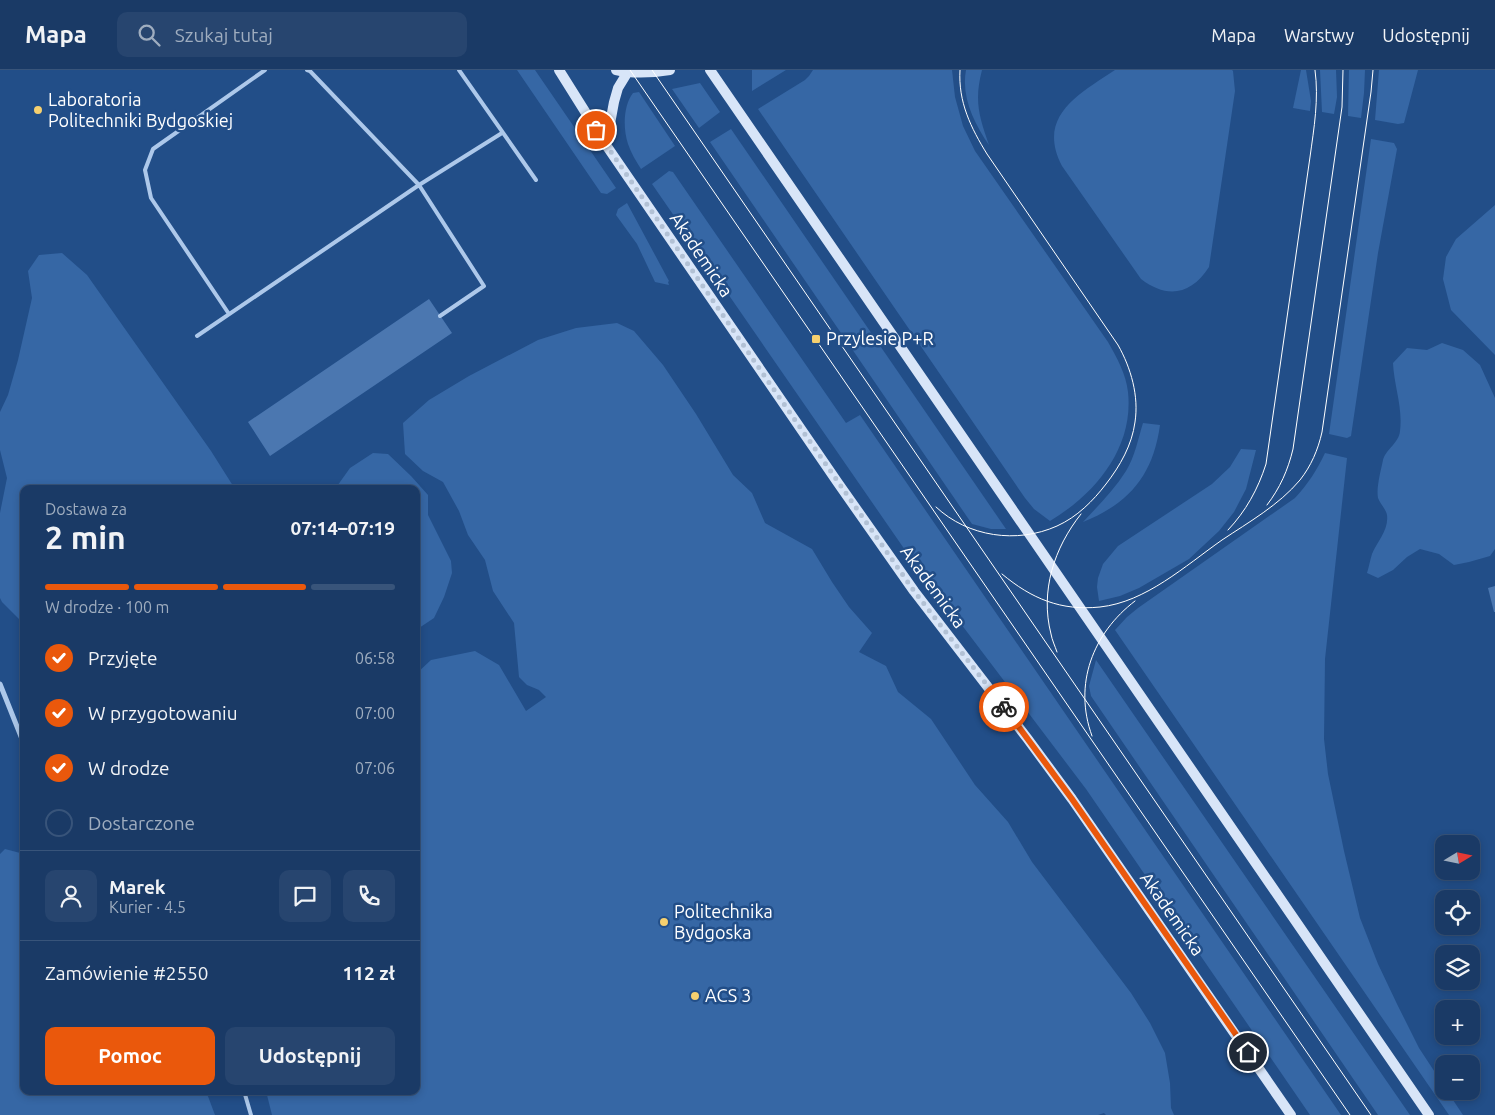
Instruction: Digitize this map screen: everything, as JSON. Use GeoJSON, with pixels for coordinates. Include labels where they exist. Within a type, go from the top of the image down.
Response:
{"type":"FeatureCollection","features":[{"type":"Feature","properties":{"kind":"street","name":"Akademicka"},"geometry":{"type":"LineString","coordinates":[[559,70],[606,145],[832,475],[914,591],[1072,799],[1291,1115]]}},
{"type":"Feature","properties":{"kind":"street"},"geometry":{"type":"LineString","coordinates":[[616,70],[654,72],[670,70]]}},
{"type":"Feature","properties":{"kind":"street"},"geometry":{"type":"LineString","coordinates":[[710,70],[1429,1115]]}},
{"type":"Feature","properties":{"kind":"street"},"geometry":{"type":"LineString","coordinates":[[606,145],[618,88],[628,71]]}},
{"type":"Feature","properties":{"kind":"street"},"geometry":{"type":"LineString","coordinates":[[0,684],[20,734]]}},
{"type":"Feature","properties":{"kind":"lane"},"geometry":{"type":"LineString","coordinates":[[229,314],[151,198],[145,170],[154,149],[266,70]]}},
{"type":"Feature","properties":{"kind":"lane"},"geometry":{"type":"LineString","coordinates":[[307,70],[419,185],[484,286],[440,316]]}},
{"type":"Feature","properties":{"kind":"lane"},"geometry":{"type":"LineString","coordinates":[[459,70],[536,180]]}},
{"type":"Feature","properties":{"kind":"lane"},"geometry":{"type":"LineString","coordinates":[[197,336],[419,185],[502,133]]}},
{"type":"Feature","properties":{"kind":"lane"},"geometry":{"type":"LineString","coordinates":[[245,1095],[251,1115]]}},
{"type":"Feature","properties":{"kind":"shaded area"},"geometry":{"type":"Polygon","coordinates":[[[517,70],[535,70],[616,188],[607,194],[601,193],[517,70]]]}},
{"type":"Feature","properties":{"kind":"shaded area"},"geometry":{"type":"Polygon","coordinates":[[[752,70],[786,70],[752,91],[752,70]]]}},
{"type":"Feature","properties":{"kind":"shaded area"},"geometry":{"type":"Polygon","coordinates":[[[813,70],[952,70],[955,97],[963,126],[975,151],[1115,354],[1123,372],[1128,392],[1128,413],[1125,432],[1118,450],[1096,483],[1067,510],[1050,521],[1034,509],[1025,498],[758,109],[805,80],[813,70]]]}},
{"type":"Feature","properties":{"kind":"shaded area"},"geometry":{"type":"Polygon","coordinates":[[[966,70],[982,70],[978,100],[989,145],[978,128],[967,100],[965,90],[966,70]]]}},
{"type":"Feature","properties":{"kind":"shaded area"},"geometry":{"type":"Polygon","coordinates":[[[1115,70],[1233,71],[1235,91],[1209,267],[1194,284],[1178,291],[1160,290],[1141,279],[1062,166],[1055,149],[1054,133],[1058,120],[1065,108],[1088,88],[1115,70]]]}},
{"type":"Feature","properties":{"kind":"shaded area"},"geometry":{"type":"Polygon","coordinates":[[[1301,70],[1306,70],[1311,101],[1310,111],[1293,108],[1301,70]]]}},
{"type":"Feature","properties":{"kind":"shaded area"},"geometry":{"type":"Polygon","coordinates":[[[1320,70],[1336,70],[1337,97],[1334,114],[1322,112],[1320,70]]]}},
{"type":"Feature","properties":{"kind":"shaded area"},"geometry":{"type":"Polygon","coordinates":[[[1349,70],[1365,70],[1361,118],[1348,116],[1349,70]]]}},
{"type":"Feature","properties":{"kind":"shaded area"},"geometry":{"type":"Polygon","coordinates":[[[1379,70],[1418,70],[1404,123],[1398,124],[1375,120],[1379,70]]]}},
{"type":"Feature","properties":{"kind":"shaded area"},"geometry":{"type":"Polygon","coordinates":[[[700,83],[720,112],[699,128],[672,89],[700,83]]]}},
{"type":"Feature","properties":{"kind":"shaded area"},"geometry":{"type":"Polygon","coordinates":[[[639,92],[675,146],[641,169],[629,147],[625,125],[627,104],[633,93],[639,92]]]}},
{"type":"Feature","properties":{"kind":"shaded area"},"geometry":{"type":"Polygon","coordinates":[[[731,129],[1006,529],[991,529],[972,524],[710,142],[731,129]]]}},
{"type":"Feature","properties":{"kind":"shaded area"},"geometry":{"type":"Polygon","coordinates":[[[1371,139],[1394,143],[1397,149],[1378,253],[1351,436],[1347,438],[1329,434],[1371,139]]]}},
{"type":"Feature","properties":{"kind":"shaded area"},"geometry":{"type":"Polygon","coordinates":[[[669,171],[673,172],[846,423],[860,415],[1341,1115],[1310,1115],[1086,789],[905,550],[652,184],[669,171]]]}},
{"type":"Feature","properties":{"kind":"shaded area"},"geometry":{"type":"Polygon","coordinates":[[[627,203],[669,281],[669,285],[655,282],[637,244],[616,215],[618,209],[627,203]]]}},
{"type":"Feature","properties":{"kind":"shaded area"},"geometry":{"type":"Polygon","coordinates":[[[1495,205],[1495,355],[1451,310],[1443,279],[1446,257],[1456,239],[1495,205]]]}},
{"type":"Feature","properties":{"kind":"shaded area"},"geometry":{"type":"Polygon","coordinates":[[[62,253],[87,275],[211,451],[232,485],[20,485],[20,620],[0,598],[0,513],[7,478],[0,450],[0,412],[8,395],[18,360],[32,298],[28,271],[39,255],[62,253]]]}},
{"type":"Feature","properties":{"kind":"shaded area"},"geometry":{"type":"Polygon","coordinates":[[[617,323],[634,331],[663,365],[696,414],[733,475],[752,493],[765,523],[812,549],[849,607],[872,633],[859,652],[886,666],[898,692],[931,719],[975,785],[1008,822],[1032,862],[1131,993],[1150,1023],[1165,1053],[1170,1083],[1171,1108],[1174,1115],[1106,1115],[1104,1113],[1098,1115],[272,1115],[267,1095],[420,1095],[420,670],[431,660],[475,651],[499,665],[526,711],[546,697],[539,690],[527,685],[519,677],[514,623],[493,591],[485,560],[468,535],[459,511],[443,482],[423,471],[405,454],[403,423],[429,400],[469,376],[538,340],[576,328],[617,323]]]}},
{"type":"Feature","properties":{"kind":"shaded area"},"geometry":{"type":"Polygon","coordinates":[[[1442,343],[1463,350],[1480,365],[1495,398],[1495,549],[1490,556],[1454,565],[1439,554],[1420,549],[1407,557],[1393,570],[1378,578],[1367,573],[1372,554],[1384,531],[1387,520],[1387,515],[1378,498],[1378,484],[1383,460],[1399,435],[1401,422],[1393,363],[1407,348],[1427,350],[1442,343]]]}},
{"type":"Feature","properties":{"kind":"shaded area"},"geometry":{"type":"Polygon","coordinates":[[[1143,423],[1160,425],[1152,459],[1145,473],[1126,496],[1114,506],[1083,522],[1126,471],[1134,453],[1143,423]]]}},
{"type":"Feature","properties":{"kind":"shaded area"},"geometry":{"type":"Polygon","coordinates":[[[1241,449],[1256,450],[1246,489],[1234,512],[1219,531],[1189,559],[1139,588],[1120,596],[1099,601],[1098,578],[1103,564],[1118,546],[1212,484],[1230,467],[1241,449]]]}},
{"type":"Feature","properties":{"kind":"shaded area"},"geometry":{"type":"Polygon","coordinates":[[[373,453],[388,454],[419,485],[338,485],[350,468],[373,453]]]}},
{"type":"Feature","properties":{"kind":"shaded area"},"geometry":{"type":"Polygon","coordinates":[[[1325,453],[1347,458],[1325,659],[1324,739],[1328,774],[1360,918],[1378,964],[1397,1004],[1419,1048],[1435,1072],[1435,1095],[1115,630],[1138,608],[1295,498],[1319,465],[1325,453]]]}},
{"type":"Feature","properties":{"kind":"shaded area"},"geometry":{"type":"Polygon","coordinates":[[[420,486],[428,495],[428,515],[451,561],[452,573],[434,618],[420,627],[420,486]]]}},
{"type":"Feature","properties":{"kind":"shaded area"},"geometry":{"type":"Polygon","coordinates":[[[1096,660],[1410,1115],[1378,1115],[1091,696],[1089,686],[1096,660]]]}},
{"type":"Feature","properties":{"kind":"shaded area"},"geometry":{"type":"Polygon","coordinates":[[[5,849],[20,853],[20,1095],[208,1095],[215,1115],[0,1115],[0,854],[5,849]]]}},
{"type":"Feature","properties":{"kind":"shaded area"},"geometry":{"type":"Polygon","coordinates":[[[1439,1100],[1453,1100],[1463,1115],[1449,1115],[1439,1100]]]}},
{"type":"Feature","properties":{"kind":"building"},"geometry":{"type":"Polygon","coordinates":[[[429,299],[452,333],[270,456],[248,422],[429,299]]]}},
{"type":"Feature","properties":{"kind":"building"},"geometry":{"type":"Polygon","coordinates":[[[1495,586],[1495,612],[1494,612],[1488,588],[1495,586]]]}},
{"type":"Feature","properties":{"kind":"tram line"},"geometry":{"type":"LineString","coordinates":[[630,70],[1350,1115]]}},
{"type":"Feature","properties":{"kind":"tram line"},"geometry":{"type":"LineString","coordinates":[[652,70],[1371,1115]]}},
{"type":"Feature","properties":{"kind":"tram line"},"geometry":{"type":"LineString","coordinates":[[936,507],[963,525],[978,531],[994,534],[1026,535],[1042,532],[1057,526],[1084,508],[1096,496],[1121,463],[1133,431],[1136,412],[1133,382],[1127,363],[1118,345],[987,154],[976,134],[963,104],[960,70]]}},
{"type":"Feature","properties":{"kind":"tram line"},"geometry":{"type":"LineString","coordinates":[[1228,530],[1251,499],[1266,464],[1314,124],[1316,103],[1315,70]]}},
{"type":"Feature","properties":{"kind":"tram line"},"geometry":{"type":"LineString","coordinates":[[1267,505],[1283,478],[1293,449],[1342,107],[1343,70]]}},
{"type":"Feature","properties":{"kind":"tram line"},"geometry":{"type":"LineString","coordinates":[[1002,574],[1024,590],[1060,605],[1086,608],[1117,604],[1133,598],[1164,581],[1253,520],[1283,497],[1304,475],[1314,458],[1322,432],[1373,70]]}},
{"type":"Feature","properties":{"kind":"tram line"},"geometry":{"type":"LineString","coordinates":[[1057,652],[1051,636],[1048,618],[1049,586],[1052,571],[1063,541],[1081,514]]}},
{"type":"Feature","properties":{"kind":"tram line"},"geometry":{"type":"LineString","coordinates":[[1092,736],[1087,717],[1085,697],[1086,679],[1091,661],[1098,644],[1108,628],[1135,601]]}},
{"type":"Feature","properties":{"kind":"way so far"},"geometry":{"type":"LineString","coordinates":[[596,130],[914,591],[1004,707]]}},
{"type":"Feature","properties":{"kind":"place","name":"Laboratoria Politechniki Bydgoskiej"},"geometry":{"type":"Point","coordinates":[38,110]}},
{"type":"Feature","properties":{"kind":"place","name":"Przylesie P+R"},"geometry":{"type":"Point","coordinates":[816,339]}},
{"type":"Feature","properties":{"kind":"place","name":"Politechnika Bydgoska"},"geometry":{"type":"Point","coordinates":[664,922]}},
{"type":"Feature","properties":{"kind":"place","name":"ACS 3"},"geometry":{"type":"Point","coordinates":[695,996]}},
{"type":"Feature","properties":{"kind":"route"},"geometry":{"type":"LineString","coordinates":[[1004,707],[1072,799],[1248,1052]]}}]}
